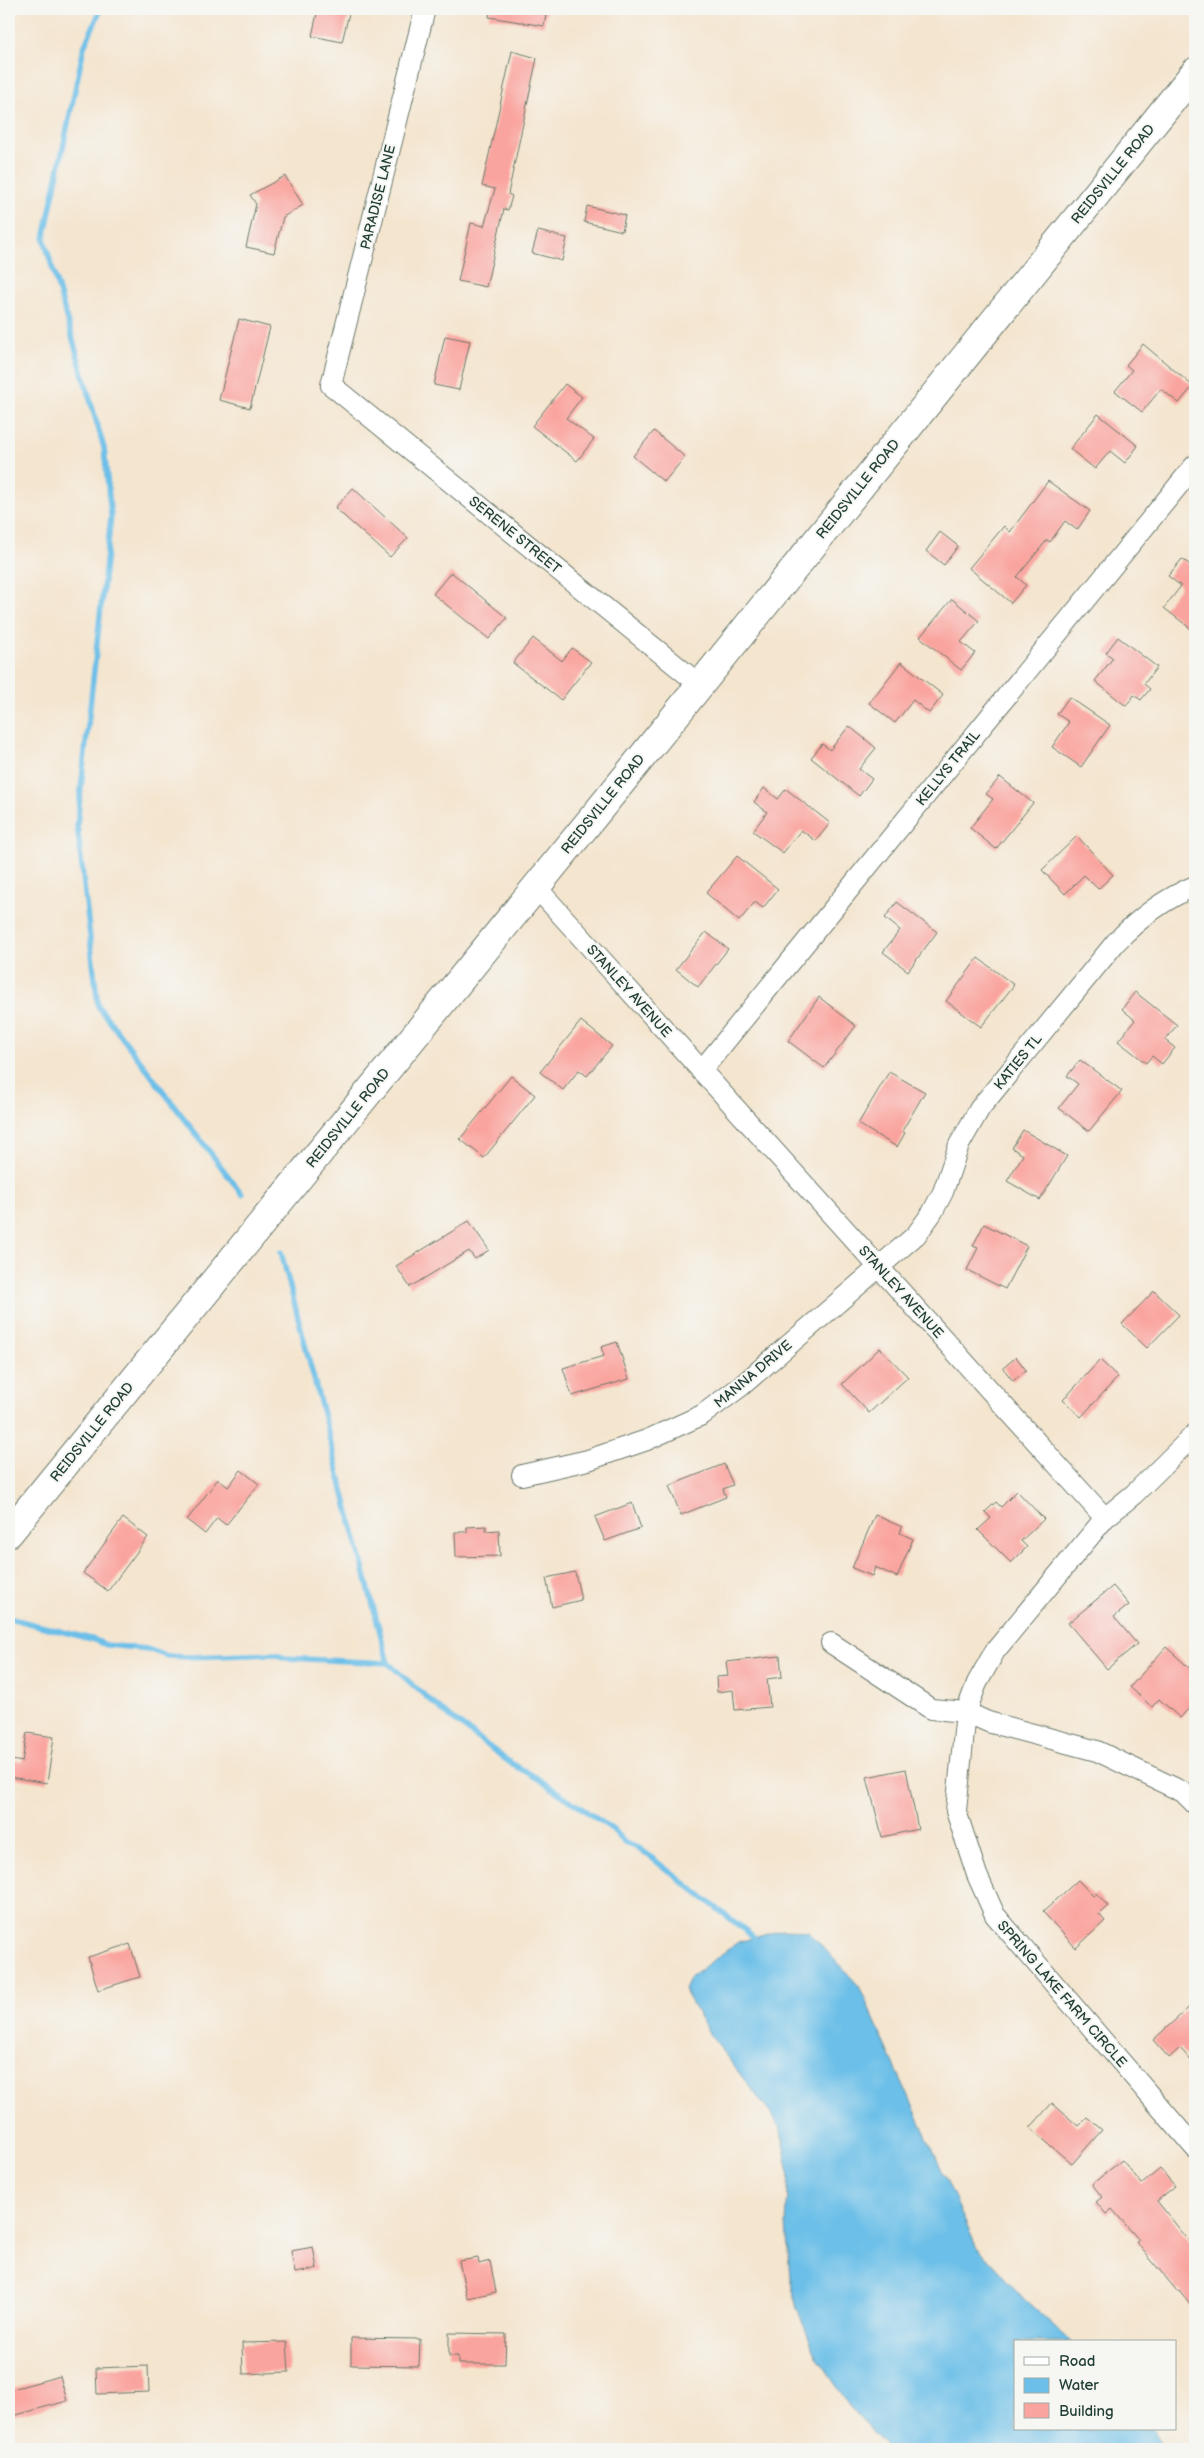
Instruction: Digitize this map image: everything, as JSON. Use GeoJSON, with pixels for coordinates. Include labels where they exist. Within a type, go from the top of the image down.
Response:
{"type":"FeatureCollection","features":[{"type":"Feature","properties":{"kind":"highway","name":"REIDSVILLE ROAD"},"geometry":{"type":"LineString","coordinates":[[9,1534],[700,685],[1195,72]]}},
{"type":"Feature","properties":{"kind":"street","name":"PARADISE LANE"},"geometry":{"type":"LineString","coordinates":[[331,385],[424,9]]}},
{"type":"Feature","properties":{"kind":"street","name":"SERENE STREET"},"geometry":{"type":"LineString","coordinates":[[331,385],[700,685]]}},
{"type":"Feature","properties":{"kind":"street","name":"KELLYS TRAIL"},"geometry":{"type":"LineString","coordinates":[[701,1071],[1195,464]]}},
{"type":"Feature","properties":{"kind":"street","name":"KATIES TL"},"geometry":{"type":"LineString","coordinates":[[878,1266],[916,1235],[943,1192],[959,1144],[980,1108],[1116,942],[1135,922],[1155,906],[1195,886]]}},
{"type":"Feature","properties":{"kind":"street","name":"STANLEY AVENUE"},"geometry":{"type":"LineString","coordinates":[[536,887],[1105,1518]]}},
{"type":"Feature","properties":{"kind":"street","name":"MANNA DRIVE"},"geometry":{"type":"LineString","coordinates":[[522,1475],[588,1460],[647,1440],[702,1415],[740,1388],[878,1266]]}},
{"type":"Feature","properties":{"kind":"street"},"geometry":{"type":"LineString","coordinates":[[966,1712],[977,1683],[995,1651],[1105,1518],[1134,1494],[1195,1434]]}},
{"type":"Feature","properties":{"kind":"street"},"geometry":{"type":"LineString","coordinates":[[831,1643],[931,1709],[966,1712],[988,1722],[1097,1751],[1183,1792],[1195,1804]]}},
{"type":"Feature","properties":{"kind":"street","name":"SPRING LAKE FARM CIRCLE"},"geometry":{"type":"LineString","coordinates":[[966,1712],[956,1812],[977,1875],[995,1915],[1195,2148]]}},
{"type":"Feature","properties":{"kind":"water"},"geometry":{"type":"Polygon","coordinates":[[[782,1930],[808,1931],[859,1986],[976,2246],[1025,2300],[1070,2340],[1014,2340],[1014,2430],[1153,2430],[1164,2449],[888,2449],[854,2412],[817,2357],[797,2309],[790,2278],[786,2224],[789,2173],[780,2126],[710,2035],[684,1989],[689,1978],[738,1942],[782,1930]]]}},
{"type":"Feature","properties":{"kind":"building"},"geometry":{"type":"Polygon","coordinates":[[[318,9],[350,9],[342,42],[312,36],[318,9]]]}},
{"type":"Feature","properties":{"kind":"building"},"geometry":{"type":"Polygon","coordinates":[[[490,9],[547,9],[544,26],[489,17],[490,9]]]}},
{"type":"Feature","properties":{"kind":"building"},"geometry":{"type":"Polygon","coordinates":[[[512,51],[537,58],[508,194],[512,196],[508,210],[504,209],[486,287],[458,281],[471,223],[484,226],[495,189],[482,186],[512,51]]]}},
{"type":"Feature","properties":{"kind":"building"},"geometry":{"type":"Polygon","coordinates":[[[285,176],[303,205],[283,217],[274,253],[246,247],[256,204],[250,195],[285,176]]]}},
{"type":"Feature","properties":{"kind":"building"},"geometry":{"type":"Polygon","coordinates":[[[587,206],[625,215],[622,231],[584,222],[587,206]]]}},
{"type":"Feature","properties":{"kind":"building"},"geometry":{"type":"Polygon","coordinates":[[[538,231],[567,238],[562,261],[532,253],[538,231]]]}},
{"type":"Feature","properties":{"kind":"building"},"geometry":{"type":"Polygon","coordinates":[[[239,319],[270,327],[250,408],[219,400],[239,319]]]}},
{"type":"Feature","properties":{"kind":"building"},"geometry":{"type":"Polygon","coordinates":[[[445,336],[470,341],[459,390],[434,385],[445,336]]]}},
{"type":"Feature","properties":{"kind":"building"},"geometry":{"type":"Polygon","coordinates":[[[1143,344],[1193,386],[1179,403],[1161,389],[1142,412],[1115,391],[1132,370],[1126,365],[1143,344]]]}},
{"type":"Feature","properties":{"kind":"building"},"geometry":{"type":"Polygon","coordinates":[[[565,384],[582,397],[566,418],[594,439],[577,461],[532,426],[565,384]]]}},
{"type":"Feature","properties":{"kind":"building"},"geometry":{"type":"Polygon","coordinates":[[[1098,414],[1138,446],[1125,463],[1110,451],[1095,469],[1070,449],[1098,414]]]}},
{"type":"Feature","properties":{"kind":"building"},"geometry":{"type":"Polygon","coordinates":[[[654,431],[685,457],[664,482],[633,456],[654,431]]]}},
{"type":"Feature","properties":{"kind":"building"},"geometry":{"type":"Polygon","coordinates":[[[1048,481],[1090,511],[1077,530],[1065,521],[1050,542],[1047,540],[1017,577],[1026,585],[1011,603],[969,568],[1004,526],[1010,532],[1048,481]]]}},
{"type":"Feature","properties":{"kind":"building"},"geometry":{"type":"Polygon","coordinates":[[[353,488],[408,538],[390,557],[335,508],[353,488]]]}},
{"type":"Feature","properties":{"kind":"building"},"geometry":{"type":"Polygon","coordinates":[[[940,532],[958,546],[944,565],[926,551],[940,532]]]}},
{"type":"Feature","properties":{"kind":"building"},"geometry":{"type":"Polygon","coordinates":[[[1182,559],[1195,568],[1195,632],[1164,608],[1181,586],[1168,576],[1182,559]]]}},
{"type":"Feature","properties":{"kind":"building"},"geometry":{"type":"Polygon","coordinates":[[[451,572],[507,618],[489,639],[433,594],[451,572]]]}},
{"type":"Feature","properties":{"kind":"building"},"geometry":{"type":"Polygon","coordinates":[[[952,599],[979,621],[961,642],[975,653],[961,670],[920,637],[952,599]]]}},
{"type":"Feature","properties":{"kind":"building"},"geometry":{"type":"Polygon","coordinates":[[[1118,637],[1157,667],[1144,684],[1150,689],[1141,700],[1134,695],[1126,706],[1095,681],[1113,658],[1106,653],[1118,637]]]}},
{"type":"Feature","properties":{"kind":"building"},"geometry":{"type":"Polygon","coordinates":[[[533,638],[562,661],[572,648],[591,662],[561,700],[513,663],[533,638]]]}},
{"type":"Feature","properties":{"kind":"building"},"geometry":{"type":"Polygon","coordinates":[[[901,662],[943,695],[929,713],[913,700],[895,723],[869,703],[901,662]]]}},
{"type":"Feature","properties":{"kind":"building"},"geometry":{"type":"Polygon","coordinates":[[[1069,697],[1110,725],[1081,767],[1052,747],[1069,722],[1057,714],[1069,697]]]}},
{"type":"Feature","properties":{"kind":"building"},"geometry":{"type":"Polygon","coordinates":[[[849,726],[876,748],[859,769],[872,779],[859,796],[811,758],[822,744],[830,750],[849,726]]]}},
{"type":"Feature","properties":{"kind":"building"},"geometry":{"type":"Polygon","coordinates":[[[1000,777],[1033,803],[996,849],[970,828],[993,799],[986,794],[1000,777]]]}},
{"type":"Feature","properties":{"kind":"building"},"geometry":{"type":"Polygon","coordinates":[[[764,788],[778,799],[786,789],[830,823],[816,841],[801,830],[783,853],[753,831],[767,812],[754,802],[764,788]]]}},
{"type":"Feature","properties":{"kind":"building"},"geometry":{"type":"Polygon","coordinates":[[[1077,836],[1113,875],[1098,889],[1084,875],[1065,894],[1042,870],[1077,836]]]}},
{"type":"Feature","properties":{"kind":"building"},"geometry":{"type":"Polygon","coordinates":[[[737,856],[778,889],[763,908],[755,902],[739,921],[706,893],[737,856]]]}},
{"type":"Feature","properties":{"kind":"building"},"geometry":{"type":"Polygon","coordinates":[[[897,902],[937,932],[908,971],[883,952],[900,930],[885,918],[897,902]]]}},
{"type":"Feature","properties":{"kind":"building"},"geometry":{"type":"Polygon","coordinates":[[[706,932],[728,949],[698,987],[676,969],[706,932]]]}},
{"type":"Feature","properties":{"kind":"building"},"geometry":{"type":"Polygon","coordinates":[[[978,958],[1014,985],[981,1027],[946,1001],[978,958]]]}},
{"type":"Feature","properties":{"kind":"building"},"geometry":{"type":"Polygon","coordinates":[[[1135,992],[1177,1025],[1165,1040],[1175,1048],[1162,1064],[1152,1056],[1146,1063],[1118,1041],[1135,1020],[1122,1009],[1135,992]]]}},
{"type":"Feature","properties":{"kind":"building"},"geometry":{"type":"Polygon","coordinates":[[[819,997],[856,1026],[824,1068],[788,1041],[819,997]]]}},
{"type":"Feature","properties":{"kind":"building"},"geometry":{"type":"Polygon","coordinates":[[[581,1021],[612,1046],[587,1076],[579,1070],[563,1090],[540,1072],[581,1021]]]}},
{"type":"Feature","properties":{"kind":"building"},"geometry":{"type":"Polygon","coordinates":[[[1080,1060],[1122,1091],[1089,1131],[1059,1108],[1078,1084],[1067,1076],[1080,1060]]]}},
{"type":"Feature","properties":{"kind":"building"},"geometry":{"type":"Polygon","coordinates":[[[889,1072],[925,1092],[902,1131],[905,1133],[897,1147],[858,1124],[889,1072]]]}},
{"type":"Feature","properties":{"kind":"building"},"geometry":{"type":"Polygon","coordinates":[[[511,1076],[535,1095],[484,1158],[460,1139],[511,1076]]]}},
{"type":"Feature","properties":{"kind":"building"},"geometry":{"type":"Polygon","coordinates":[[[1023,1130],[1067,1156],[1040,1200],[1007,1181],[1023,1155],[1012,1148],[1023,1130]]]}},
{"type":"Feature","properties":{"kind":"building"},"geometry":{"type":"Polygon","coordinates":[[[469,1221],[489,1250],[475,1259],[469,1251],[410,1287],[396,1266],[469,1221]]]}},
{"type":"Feature","properties":{"kind":"building"},"geometry":{"type":"Polygon","coordinates":[[[984,1224],[1027,1246],[1005,1289],[967,1270],[978,1248],[973,1246],[984,1224]]]}},
{"type":"Feature","properties":{"kind":"building"},"geometry":{"type":"Polygon","coordinates":[[[1154,1291],[1179,1315],[1147,1348],[1122,1324],[1154,1291]]]}},
{"type":"Feature","properties":{"kind":"building"},"geometry":{"type":"Polygon","coordinates":[[[617,1342],[629,1379],[572,1396],[563,1368],[604,1356],[601,1347],[617,1342]]]}},
{"type":"Feature","properties":{"kind":"building"},"geometry":{"type":"Polygon","coordinates":[[[880,1348],[908,1377],[869,1413],[842,1384],[880,1348]]]}},
{"type":"Feature","properties":{"kind":"building"},"geometry":{"type":"Polygon","coordinates":[[[1016,1357],[1026,1370],[1013,1381],[1003,1368],[1016,1357]]]}},
{"type":"Feature","properties":{"kind":"building"},"geometry":{"type":"Polygon","coordinates":[[[1100,1360],[1118,1377],[1081,1417],[1063,1400],[1100,1360]]]}},
{"type":"Feature","properties":{"kind":"building"},"geometry":{"type":"Polygon","coordinates":[[[724,1464],[733,1485],[723,1489],[726,1497],[681,1515],[669,1486],[724,1464]]]}},
{"type":"Feature","properties":{"kind":"building"},"geometry":{"type":"Polygon","coordinates":[[[241,1470],[259,1484],[226,1525],[217,1518],[205,1534],[187,1520],[218,1479],[228,1487],[241,1470]]]}},
{"type":"Feature","properties":{"kind":"building"},"geometry":{"type":"Polygon","coordinates":[[[1017,1491],[1044,1519],[1021,1541],[1027,1547],[1011,1563],[978,1530],[991,1518],[985,1512],[996,1502],[1001,1507],[1017,1491]]]}},
{"type":"Feature","properties":{"kind":"building"},"geometry":{"type":"Polygon","coordinates":[[[632,1503],[641,1528],[605,1541],[595,1517],[632,1503]]]}},
{"type":"Feature","properties":{"kind":"building"},"geometry":{"type":"Polygon","coordinates":[[[875,1515],[902,1527],[900,1533],[913,1539],[897,1577],[875,1567],[872,1576],[852,1568],[875,1515]]]}},
{"type":"Feature","properties":{"kind":"building"},"geometry":{"type":"Polygon","coordinates":[[[123,1518],[148,1537],[108,1591],[83,1573],[123,1518]]]}},
{"type":"Feature","properties":{"kind":"building"},"geometry":{"type":"Polygon","coordinates":[[[486,1526],[486,1531],[499,1530],[500,1556],[456,1557],[455,1532],[467,1532],[467,1527],[486,1526]]]}},
{"type":"Feature","properties":{"kind":"building"},"geometry":{"type":"Polygon","coordinates":[[[575,1572],[581,1600],[552,1607],[546,1578],[575,1572]]]}},
{"type":"Feature","properties":{"kind":"building"},"geometry":{"type":"Polygon","coordinates":[[[1113,1586],[1129,1605],[1114,1617],[1137,1644],[1107,1669],[1068,1623],[1113,1586]]]}},
{"type":"Feature","properties":{"kind":"building"},"geometry":{"type":"Polygon","coordinates":[[[1166,1647],[1195,1673],[1195,1702],[1180,1718],[1159,1699],[1152,1707],[1130,1687],[1166,1647]]]}},
{"type":"Feature","properties":{"kind":"building"},"geometry":{"type":"Polygon","coordinates":[[[780,1656],[782,1677],[767,1679],[770,1707],[735,1710],[733,1690],[717,1692],[716,1677],[728,1676],[726,1662],[780,1656]]]}},
{"type":"Feature","properties":{"kind":"building"},"geometry":{"type":"Polygon","coordinates":[[[27,1733],[54,1737],[47,1783],[9,1777],[12,1760],[22,1762],[27,1733]]]}},
{"type":"Feature","properties":{"kind":"building"},"geometry":{"type":"Polygon","coordinates":[[[906,1769],[918,1829],[882,1837],[867,1777],[906,1769]]]}},
{"type":"Feature","properties":{"kind":"building"},"geometry":{"type":"Polygon","coordinates":[[[1078,1880],[1093,1896],[1096,1893],[1108,1906],[1099,1914],[1105,1921],[1076,1948],[1043,1912],[1078,1880]]]}},
{"type":"Feature","properties":{"kind":"building"},"geometry":{"type":"Polygon","coordinates":[[[130,1944],[140,1977],[98,1990],[88,1957],[130,1944]]]}},
{"type":"Feature","properties":{"kind":"building"},"geometry":{"type":"Polygon","coordinates":[[[1195,2002],[1195,2065],[1180,2048],[1169,2058],[1153,2040],[1195,2002]]]}},
{"type":"Feature","properties":{"kind":"building"},"geometry":{"type":"Polygon","coordinates":[[[1052,2103],[1078,2126],[1087,2117],[1102,2130],[1072,2164],[1030,2128],[1052,2103]]]}},
{"type":"Feature","properties":{"kind":"building"},"geometry":{"type":"Polygon","coordinates":[[[1122,2160],[1142,2184],[1160,2169],[1175,2186],[1157,2201],[1195,2248],[1195,2310],[1136,2242],[1139,2240],[1112,2209],[1106,2214],[1096,2202],[1102,2197],[1092,2184],[1122,2160]]]}},
{"type":"Feature","properties":{"kind":"building"},"geometry":{"type":"Polygon","coordinates":[[[313,2247],[317,2269],[295,2273],[291,2251],[313,2247]]]}},
{"type":"Feature","properties":{"kind":"building"},"geometry":{"type":"Polygon","coordinates":[[[478,2258],[479,2264],[490,2261],[496,2292],[467,2298],[459,2261],[478,2258]]]}},
{"type":"Feature","properties":{"kind":"building"},"geometry":{"type":"Polygon","coordinates":[[[449,2333],[506,2334],[505,2364],[458,2364],[458,2356],[449,2356],[449,2333]]]}},
{"type":"Feature","properties":{"kind":"building"},"geometry":{"type":"Polygon","coordinates":[[[351,2338],[420,2339],[419,2366],[351,2365],[351,2338]]]}},
{"type":"Feature","properties":{"kind":"building"},"geometry":{"type":"Polygon","coordinates":[[[287,2342],[289,2372],[243,2374],[242,2343],[287,2342]]]}},
{"type":"Feature","properties":{"kind":"building"},"geometry":{"type":"Polygon","coordinates":[[[148,2366],[149,2392],[97,2394],[96,2368],[148,2366]]]}},
{"type":"Feature","properties":{"kind":"building"},"geometry":{"type":"Polygon","coordinates":[[[60,2376],[67,2401],[9,2417],[9,2390],[60,2376]]]}},
{"type":"Feature","properties":{"kind":"waterway"},"geometry":{"type":"LineString","coordinates":[[101,9],[84,47],[44,239],[104,448],[111,516],[77,825],[98,1006],[242,1194]]}},
{"type":"Feature","properties":{"kind":"waterway"},"geometry":{"type":"LineString","coordinates":[[281,1252],[388,1663],[441,1710],[509,1762],[537,1778],[612,1829],[625,1843],[639,1848],[754,1937],[754,1944]]}},
{"type":"Feature","properties":{"kind":"waterway"},"geometry":{"type":"LineString","coordinates":[[9,1618],[95,1640],[106,1645],[147,1649],[167,1656],[277,1654],[284,1658],[388,1663]]}}]}
